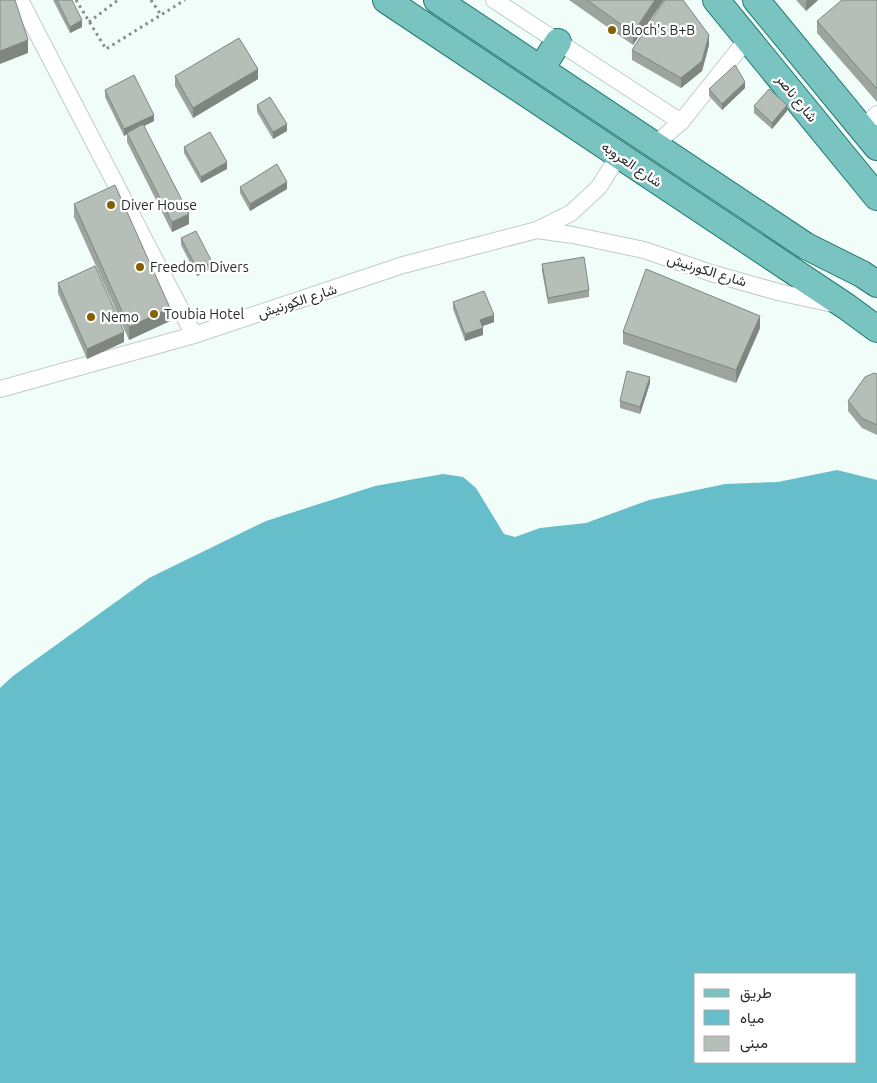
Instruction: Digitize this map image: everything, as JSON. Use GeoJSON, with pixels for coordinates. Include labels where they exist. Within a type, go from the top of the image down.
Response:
{"type":"FeatureCollection","features":[{"type":"Feature","properties":{"kind":"main road","name":"شارع العروبه"},"geometry":{"type":"LineString","coordinates":[[386,0],[877,328]]}},
{"type":"Feature","properties":{"kind":"main road","name":"شارع العروبه"},"geometry":{"type":"LineString","coordinates":[[437,0],[806,246],[862,274],[877,284]]}},
{"type":"Feature","properties":{"kind":"main road","name":"شارع ناصر"},"geometry":{"type":"LineString","coordinates":[[716,0],[877,197]]}},
{"type":"Feature","properties":{"kind":"main road"},"geometry":{"type":"LineString","coordinates":[[756,0],[872,130]]}},
{"type":"Feature","properties":{"kind":"main road"},"geometry":{"type":"LineString","coordinates":[[541,69],[558,42]]}},
{"type":"Feature","properties":{"kind":"street"},"geometry":{"type":"LineString","coordinates":[[20,0],[194,335]]}},
{"type":"Feature","properties":{"kind":"street"},"geometry":{"type":"LineString","coordinates":[[494,0],[681,122]]}},
{"type":"Feature","properties":{"kind":"street"},"geometry":{"type":"LineString","coordinates":[[654,145],[681,122],[748,38]]}},
{"type":"Feature","properties":{"kind":"street","name":"شارع الكورنيش"},"geometry":{"type":"LineString","coordinates":[[0,389],[194,335],[404,265],[537,230],[571,213],[599,188],[619,155]]}},
{"type":"Feature","properties":{"kind":"street","name":"شارع الكورنيش"},"geometry":{"type":"LineString","coordinates":[[537,230],[573,235],[644,250],[711,273],[778,292],[846,307]]}},
{"type":"Feature","properties":{"kind":"path"},"geometry":{"type":"LineString","coordinates":[[76,0],[106,49],[185,0]]}},
{"type":"Feature","properties":{"kind":"path"},"geometry":{"type":"LineString","coordinates":[[89,22],[118,0]]}},
{"type":"Feature","properties":{"kind":"path"},"geometry":{"type":"LineString","coordinates":[[151,0],[161,15]]}},
{"type":"Feature","properties":{"kind":"water"},"geometry":{"type":"Polygon","coordinates":[[[837,470],[877,480],[877,1083],[0,1083],[0,688],[13,676],[149,578],[266,521],[375,486],[443,474],[463,477],[476,488],[504,534],[515,537],[540,528],[586,523],[649,500],[725,484],[778,482],[837,470]]]}},
{"type":"Feature","properties":{"kind":"building"},"geometry":{"type":"Polygon","coordinates":[[[0,0],[15,0],[28,40],[0,51],[0,0]]]}},
{"type":"Feature","properties":{"kind":"building"},"geometry":{"type":"Polygon","coordinates":[[[57,0],[72,0],[82,20],[70,27],[57,0]]]}},
{"type":"Feature","properties":{"kind":"building"},"geometry":{"type":"Polygon","coordinates":[[[587,0],[655,0],[633,33],[587,0]]]}},
{"type":"Feature","properties":{"kind":"building"},"geometry":{"type":"Polygon","coordinates":[[[665,0],[683,0],[709,35],[702,61],[681,78],[632,50],[665,0]]]}},
{"type":"Feature","properties":{"kind":"building"},"geometry":{"type":"Polygon","coordinates":[[[842,0],[877,0],[877,89],[817,21],[842,0]]]}},
{"type":"Feature","properties":{"kind":"building"},"geometry":{"type":"Polygon","coordinates":[[[239,38],[258,69],[193,108],[175,76],[239,38]]]}},
{"type":"Feature","properties":{"kind":"building"},"geometry":{"type":"Polygon","coordinates":[[[735,65],[745,82],[722,104],[709,89],[735,65]]]}},
{"type":"Feature","properties":{"kind":"building"},"geometry":{"type":"Polygon","coordinates":[[[134,75],[154,115],[124,129],[105,90],[134,75]]]}},
{"type":"Feature","properties":{"kind":"building"},"geometry":{"type":"Polygon","coordinates":[[[769,89],[787,105],[772,123],[754,106],[769,89]]]}},
{"type":"Feature","properties":{"kind":"building"},"geometry":{"type":"Polygon","coordinates":[[[270,97],[287,124],[273,132],[257,105],[270,97]]]}},
{"type":"Feature","properties":{"kind":"building"},"geometry":{"type":"Polygon","coordinates":[[[143,124],[189,214],[172,222],[127,133],[143,124]]]}},
{"type":"Feature","properties":{"kind":"building"},"geometry":{"type":"Polygon","coordinates":[[[210,132],[227,162],[201,177],[184,147],[210,132]]]}},
{"type":"Feature","properties":{"kind":"building"},"geometry":{"type":"Polygon","coordinates":[[[277,164],[287,182],[250,204],[240,187],[277,164]]]}},
{"type":"Feature","properties":{"kind":"building"},"geometry":{"type":"Polygon","coordinates":[[[115,185],[170,308],[129,327],[74,204],[115,185]]]}},
{"type":"Feature","properties":{"kind":"building"},"geometry":{"type":"Polygon","coordinates":[[[196,231],[212,262],[197,269],[181,238],[196,231]]]}},
{"type":"Feature","properties":{"kind":"building"},"geometry":{"type":"Polygon","coordinates":[[[584,257],[589,290],[548,298],[542,264],[584,257]]]}},
{"type":"Feature","properties":{"kind":"building","name":"Nemo"},"geometry":{"type":"Polygon","coordinates":[[[95,266],[124,332],[87,349],[58,283],[95,266]]]}},
{"type":"Feature","properties":{"kind":"building"},"geometry":{"type":"Polygon","coordinates":[[[646,269],[760,316],[736,370],[623,332],[646,269]]]}},
{"type":"Feature","properties":{"kind":"building"},"geometry":{"type":"Polygon","coordinates":[[[484,291],[494,315],[480,320],[483,328],[465,334],[453,302],[484,291]]]}},
{"type":"Feature","properties":{"kind":"building"},"geometry":{"type":"Polygon","coordinates":[[[627,371],[650,377],[640,407],[620,401],[627,371]]]}},
{"type":"Feature","properties":{"kind":"building"},"geometry":{"type":"Polygon","coordinates":[[[874,373],[877,374],[877,425],[862,418],[848,401],[865,377],[874,373]]]}},
{"type":"Feature","properties":{"kind":"place","name":"Bloch's B+B"},"geometry":{"type":"Point","coordinates":[612,30]}},
{"type":"Feature","properties":{"kind":"place","name":"Diver House"},"geometry":{"type":"Point","coordinates":[111,205]}},
{"type":"Feature","properties":{"kind":"place","name":"Freedom Divers"},"geometry":{"type":"Point","coordinates":[140,267]}},
{"type":"Feature","properties":{"kind":"place","name":"Toubia Hotel"},"geometry":{"type":"Point","coordinates":[154,314]}},
{"type":"Feature","properties":{"kind":"place","name":"Nemo"},"geometry":{"type":"Point","coordinates":[91,317]}}]}
